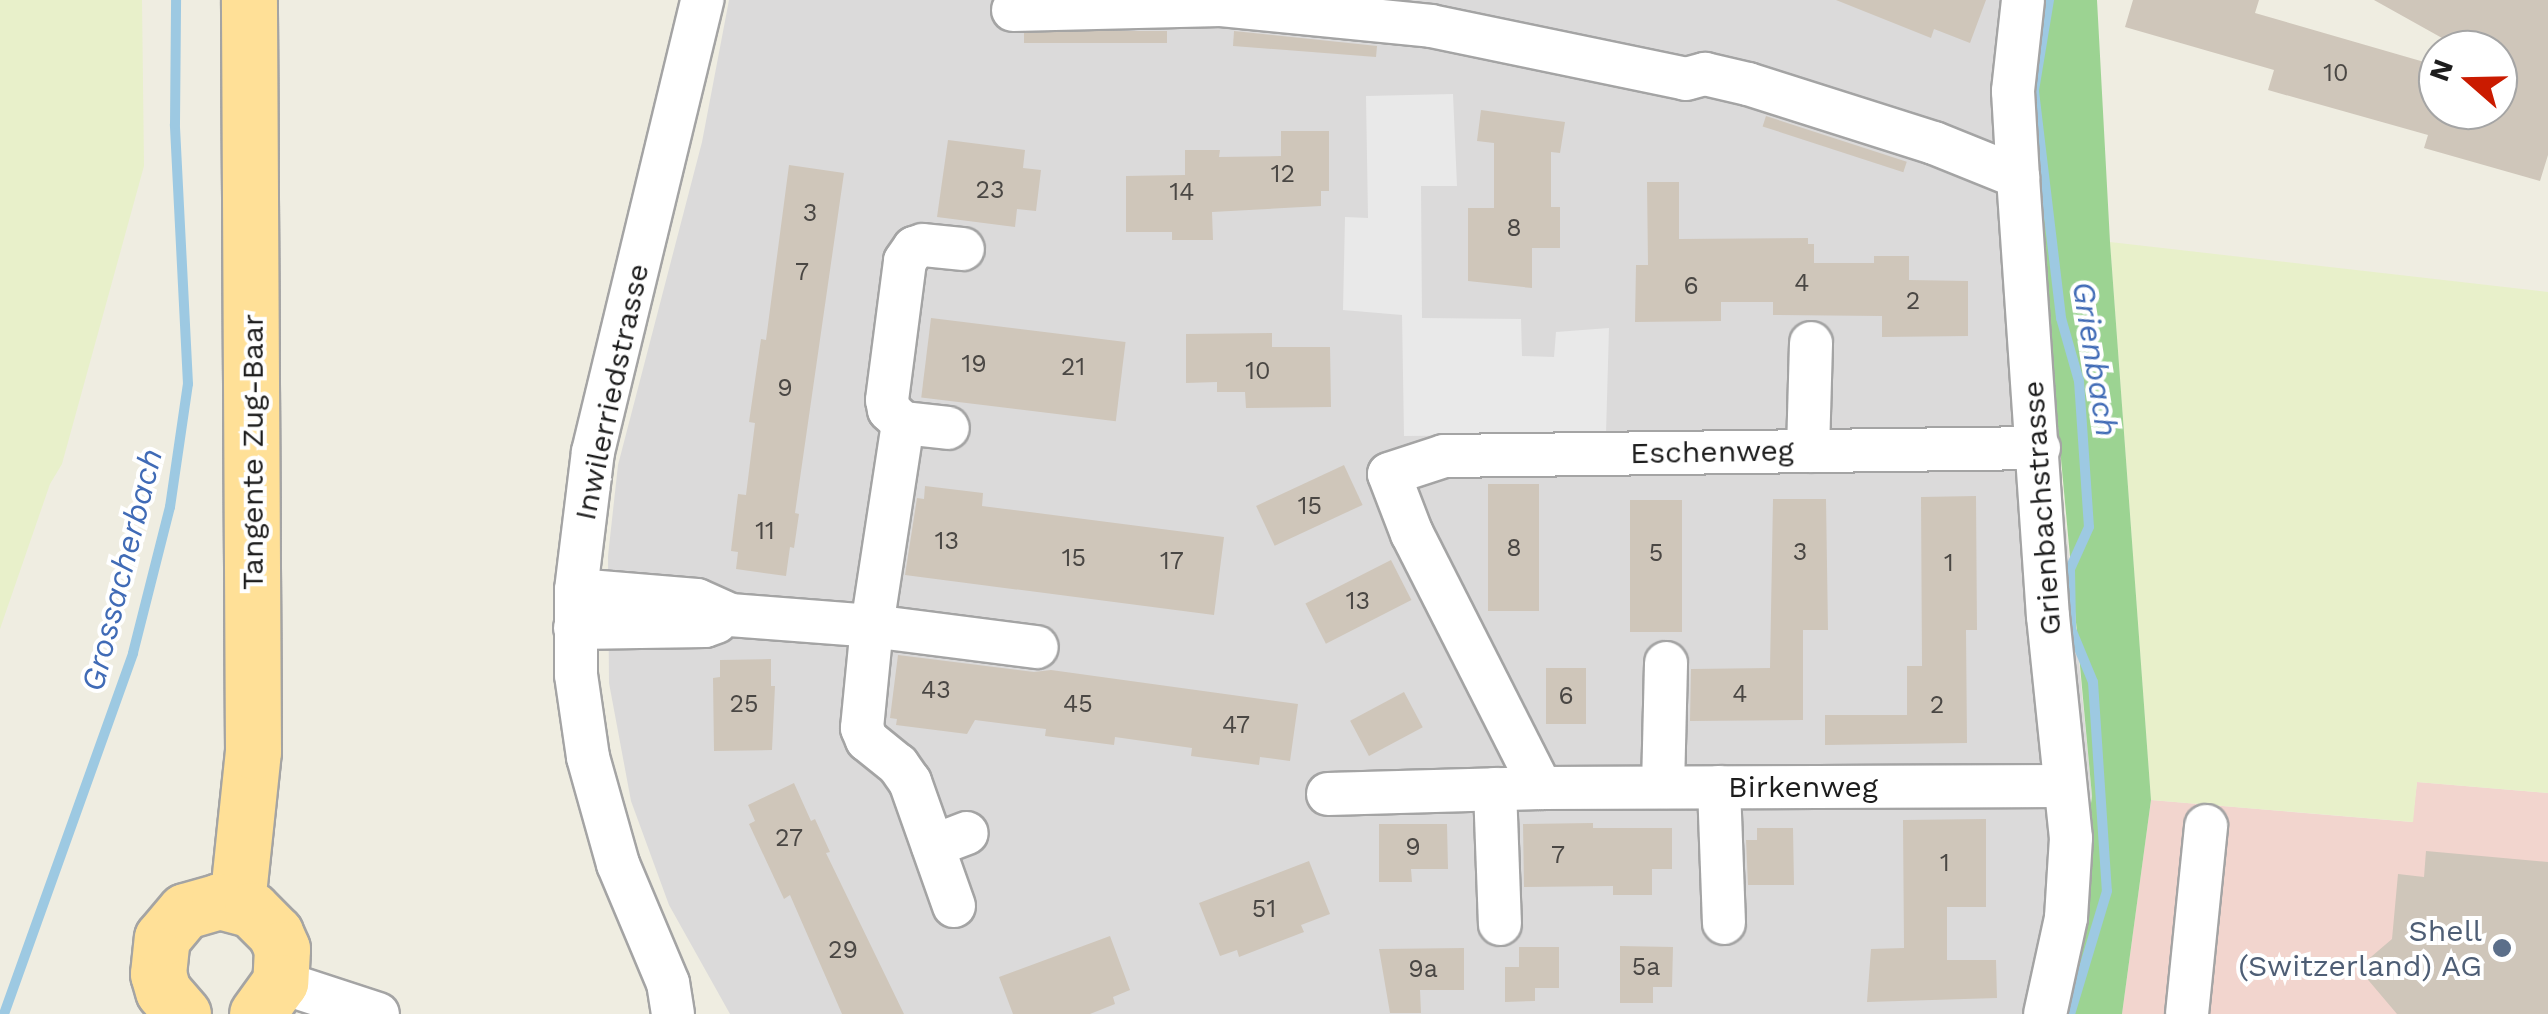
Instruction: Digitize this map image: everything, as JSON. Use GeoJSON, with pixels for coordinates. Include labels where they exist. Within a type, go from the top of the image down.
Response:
{"type":"FeatureCollection","features":[{"type":"Feature","properties":{"kind":"main road","name":"Tangente Zug-Baar"},"geometry":{"type":"LineString","coordinates":[[237,903],[254,751],[249,0]]}},
{"type":"Feature","properties":{"kind":"main road"},"geometry":{"type":"LineString","coordinates":[[183,1014],[163,991],[158,974],[162,938],[172,923],[202,904],[237,903],[252,910],[275,933],[282,949],[269,998]]}},
{"type":"Feature","properties":{"kind":"street","name":"Inwilerriedstrasse"},"geometry":{"type":"LineString","coordinates":[[673,1014],[668,983],[618,864],[597,792],[576,674],[575,609],[593,452],[702,0]]}},
{"type":"Feature","properties":{"kind":"street","name":"Grienbachstrasse"},"geometry":{"type":"LineString","coordinates":[[2023,0],[2014,91],[2018,177],[2048,616],[2071,838],[2066,918],[2045,1014]]}},
{"type":"Feature","properties":{"kind":"street"},"geometry":{"type":"LineString","coordinates":[[1013,10],[1222,5],[1431,26],[1686,79],[1705,74],[1748,84],[1934,143],[2018,177]]}},
{"type":"Feature","properties":{"kind":"street"},"geometry":{"type":"LineString","coordinates":[[948,428],[903,423],[889,410],[887,400],[904,261],[914,248],[922,245],[963,249]]}},
{"type":"Feature","properties":{"kind":"street"},"geometry":{"type":"LineString","coordinates":[[1808,451],[1811,344]]}},
{"type":"Feature","properties":{"kind":"street"},"geometry":{"type":"LineString","coordinates":[[903,423],[840,624],[866,740],[898,765],[950,840],[954,906]]}},
{"type":"Feature","properties":{"kind":"street","name":"Eschenweg"},"geometry":{"type":"LineString","coordinates":[[1541,788],[1412,534],[1389,474],[1444,456],[2038,448]]}},
{"type":"Feature","properties":{"kind":"street"},"geometry":{"type":"LineString","coordinates":[[575,609],[697,600],[730,616],[840,624],[1037,647]]}},
{"type":"Feature","properties":{"kind":"street"},"geometry":{"type":"LineString","coordinates":[[1663,787],[1666,663]]}},
{"type":"Feature","properties":{"kind":"street","name":"Birkenweg"},"geometry":{"type":"LineString","coordinates":[[1328,794],[1541,788],[2064,786]]}},
{"type":"Feature","properties":{"kind":"street"},"geometry":{"type":"LineString","coordinates":[[1719,787],[1724,923]]}},
{"type":"Feature","properties":{"kind":"street"},"geometry":{"type":"LineString","coordinates":[[1495,789],[1500,924]]}},
{"type":"Feature","properties":{"kind":"street"},"geometry":{"type":"LineString","coordinates":[[2186,1014],[2206,826]]}},
{"type":"Feature","properties":{"kind":"street"},"geometry":{"type":"LineString","coordinates":[[269,998],[378,1014]]}},
{"type":"Feature","properties":{"kind":"shaded area"},"geometry":{"type":"Polygon","coordinates":[[[729,0],[2037,0],[2055,413],[2092,796],[2034,1014],[730,1014],[669,905],[631,801],[609,683],[608,556],[618,465],[702,142],[729,0]]]}},
{"type":"Feature","properties":{"kind":"shaded area"},"geometry":{"type":"Polygon","coordinates":[[[1453,94],[1457,186],[1421,186],[1422,318],[1521,319],[1522,356],[1554,357],[1556,332],[1609,328],[1606,434],[1404,436],[1402,315],[1343,310],[1345,217],[1368,218],[1366,96],[1453,94]]]}},
{"type":"Feature","properties":{"kind":"shaded area"},"geometry":{"type":"Polygon","coordinates":[[[2417,782],[2548,793],[2548,1014],[2122,1014],[2151,800],[2412,822],[2417,782]]]}},
{"type":"Feature","properties":{"kind":"green space"},"geometry":{"type":"Polygon","coordinates":[[[0,0],[142,0],[144,166],[62,464],[50,484],[0,629],[0,0]]]}},
{"type":"Feature","properties":{"kind":"green space"},"geometry":{"type":"Polygon","coordinates":[[[2037,0],[2097,0],[2110,242],[2151,800],[2122,1014],[2062,1014],[2092,796],[2029,111],[2037,0]]]}},
{"type":"Feature","properties":{"kind":"green space"},"geometry":{"type":"Polygon","coordinates":[[[2110,242],[2548,292],[2548,793],[2417,782],[2413,822],[2151,800],[2110,242]]]}},
{"type":"Feature","properties":{"kind":"building"},"geometry":{"type":"Polygon","coordinates":[[[1836,0],[1986,0],[1970,43],[1934,29],[1931,38],[1836,0]]]}},
{"type":"Feature","properties":{"kind":"building"},"geometry":{"type":"Polygon","coordinates":[[[2133,0],[2259,0],[2255,13],[2418,60],[2418,130],[2518,130],[2518,30],[2428,30],[2374,0],[2548,0],[2548,155],[2540,181],[2424,148],[2428,135],[2268,90],[2274,70],[2125,27],[2133,0]]]}},
{"type":"Feature","properties":{"kind":"building"},"geometry":{"type":"Polygon","coordinates":[[[1024,31],[1167,31],[1167,43],[1024,43],[1024,31]]]}},
{"type":"Feature","properties":{"kind":"building"},"geometry":{"type":"Polygon","coordinates":[[[1234,31],[1377,46],[1376,57],[1233,46],[1234,31]]]}},
{"type":"Feature","properties":{"kind":"building"},"geometry":{"type":"Polygon","coordinates":[[[1481,110],[1565,122],[1560,153],[1551,152],[1551,207],[1560,207],[1560,248],[1532,248],[1532,288],[1468,281],[1468,208],[1494,208],[1494,143],[1477,141],[1481,110]]]}},
{"type":"Feature","properties":{"kind":"building"},"geometry":{"type":"Polygon","coordinates":[[[1766,116],[1907,162],[1903,172],[1763,126],[1766,116]]]}},
{"type":"Feature","properties":{"kind":"building"},"geometry":{"type":"Polygon","coordinates":[[[1281,131],[1329,131],[1329,191],[1321,191],[1321,206],[1212,212],[1213,240],[1172,240],[1172,232],[1126,232],[1126,176],[1185,175],[1185,150],[1220,150],[1219,157],[1281,156],[1281,131]]]}},
{"type":"Feature","properties":{"kind":"building"},"geometry":{"type":"Polygon","coordinates":[[[948,140],[1025,150],[1023,168],[1041,170],[1036,211],[1017,209],[1015,227],[937,217],[948,140]]]}},
{"type":"Feature","properties":{"kind":"building"},"geometry":{"type":"Polygon","coordinates":[[[789,165],[844,173],[795,513],[799,514],[786,576],[736,569],[738,552],[731,551],[738,494],[746,495],[755,423],[749,422],[761,339],[766,340],[789,165]]]}},
{"type":"Feature","properties":{"kind":"building"},"geometry":{"type":"Polygon","coordinates":[[[1647,182],[1679,182],[1679,239],[1808,238],[1808,244],[1814,244],[1814,263],[1874,263],[1874,256],[1909,256],[1909,280],[1968,281],[1968,336],[1882,337],[1882,316],[1773,315],[1773,302],[1721,302],[1721,321],[1635,322],[1636,265],[1648,265],[1647,182]]]}},
{"type":"Feature","properties":{"kind":"building"},"geometry":{"type":"Polygon","coordinates":[[[931,318],[1126,342],[1116,421],[921,397],[931,318]]]}},
{"type":"Feature","properties":{"kind":"building"},"geometry":{"type":"Polygon","coordinates":[[[1272,333],[1272,347],[1330,347],[1331,407],[1246,408],[1245,392],[1217,392],[1217,382],[1186,383],[1186,334],[1272,333]]]}},
{"type":"Feature","properties":{"kind":"building"},"geometry":{"type":"Polygon","coordinates":[[[1344,465],[1363,505],[1275,546],[1256,506],[1344,465]]]}},
{"type":"Feature","properties":{"kind":"building"},"geometry":{"type":"Polygon","coordinates":[[[1488,484],[1539,484],[1539,611],[1488,611],[1488,484]]]}},
{"type":"Feature","properties":{"kind":"building"},"geometry":{"type":"Polygon","coordinates":[[[925,486],[983,493],[982,506],[1224,537],[1214,615],[905,575],[917,498],[924,499],[925,486]]]}},
{"type":"Feature","properties":{"kind":"building"},"geometry":{"type":"Polygon","coordinates":[[[1976,496],[1977,630],[1966,630],[1967,743],[1825,745],[1825,715],[1907,715],[1907,666],[1922,666],[1921,497],[1976,496]]]}},
{"type":"Feature","properties":{"kind":"building"},"geometry":{"type":"Polygon","coordinates":[[[1773,499],[1826,499],[1828,630],[1803,630],[1803,720],[1690,721],[1691,669],[1770,668],[1773,499]]]}},
{"type":"Feature","properties":{"kind":"building"},"geometry":{"type":"Polygon","coordinates":[[[1630,500],[1682,500],[1682,632],[1630,632],[1630,500]]]}},
{"type":"Feature","properties":{"kind":"building"},"geometry":{"type":"Polygon","coordinates":[[[1391,560],[1411,600],[1326,644],[1305,604],[1391,560]]]}},
{"type":"Feature","properties":{"kind":"building"},"geometry":{"type":"Polygon","coordinates":[[[898,655],[1034,672],[1051,670],[1298,704],[1290,761],[1260,757],[1259,765],[1191,756],[1192,748],[1115,737],[1114,745],[1045,736],[1046,729],[975,720],[967,734],[896,725],[897,719],[890,718],[898,655]]]}},
{"type":"Feature","properties":{"kind":"building"},"geometry":{"type":"Polygon","coordinates":[[[771,659],[771,686],[775,686],[772,750],[714,751],[713,678],[720,677],[720,660],[771,659]]]}},
{"type":"Feature","properties":{"kind":"building"},"geometry":{"type":"Polygon","coordinates":[[[1546,668],[1586,668],[1586,724],[1546,724],[1546,668]]]}},
{"type":"Feature","properties":{"kind":"building"},"geometry":{"type":"Polygon","coordinates":[[[1404,692],[1423,727],[1369,756],[1350,721],[1404,692]]]}},
{"type":"Feature","properties":{"kind":"building"},"geometry":{"type":"Polygon","coordinates":[[[794,783],[811,821],[815,819],[830,852],[826,853],[904,1014],[842,1014],[790,895],[784,899],[749,824],[755,821],[748,805],[794,783]]]}},
{"type":"Feature","properties":{"kind":"building"},"geometry":{"type":"Polygon","coordinates":[[[1986,819],[1986,907],[1947,907],[1947,960],[1996,960],[1997,998],[1867,1002],[1871,949],[1904,948],[1903,820],[1986,819]]]}},
{"type":"Feature","properties":{"kind":"building"},"geometry":{"type":"Polygon","coordinates":[[[1593,823],[1593,828],[1672,828],[1672,869],[1652,869],[1652,895],[1613,895],[1613,886],[1524,887],[1523,824],[1593,823]]]}},
{"type":"Feature","properties":{"kind":"building"},"geometry":{"type":"Polygon","coordinates":[[[1379,824],[1447,824],[1448,869],[1411,869],[1412,882],[1379,882],[1379,824]]]}},
{"type":"Feature","properties":{"kind":"building"},"geometry":{"type":"Polygon","coordinates":[[[1757,828],[1793,828],[1794,885],[1748,885],[1746,840],[1757,840],[1757,828]]]}},
{"type":"Feature","properties":{"kind":"building"},"geometry":{"type":"Polygon","coordinates":[[[2426,851],[2548,862],[2548,1014],[2397,1014],[2358,968],[2392,939],[2398,874],[2424,877],[2426,851]]]}},
{"type":"Feature","properties":{"kind":"building"},"geometry":{"type":"Polygon","coordinates":[[[1309,861],[1330,914],[1301,925],[1304,932],[1239,957],[1237,950],[1220,956],[1199,903],[1309,861]]]}},
{"type":"Feature","properties":{"kind":"building"},"geometry":{"type":"Polygon","coordinates":[[[1110,936],[1130,990],[1113,997],[1115,1004],[1090,1014],[1013,1014],[999,977],[1110,936]]]}},
{"type":"Feature","properties":{"kind":"building"},"geometry":{"type":"Polygon","coordinates":[[[1620,946],[1673,947],[1672,987],[1653,987],[1653,1003],[1620,1003],[1620,946]]]}},
{"type":"Feature","properties":{"kind":"building"},"geometry":{"type":"Polygon","coordinates":[[[1519,947],[1559,947],[1559,988],[1535,988],[1535,1001],[1505,1002],[1505,967],[1519,967],[1519,947]]]}},
{"type":"Feature","properties":{"kind":"building"},"geometry":{"type":"Polygon","coordinates":[[[1464,948],[1464,990],[1420,990],[1421,1013],[1390,1013],[1379,949],[1464,948]]]}},
{"type":"Feature","properties":{"kind":"waterway","name":"Grossacherbach"},"geometry":{"type":"LineString","coordinates":[[4,1014],[133,653],[170,507],[188,384],[175,124],[176,0]]}},
{"type":"Feature","properties":{"kind":"waterway","name":"Grienbach"},"geometry":{"type":"LineString","coordinates":[[2049,0],[2034,91],[2061,318],[2079,381],[2089,527],[2070,569],[2071,629],[2093,682],[2107,891],[2070,1014]]}},
{"type":"Feature","properties":{"kind":"place","name":"Shell (Switzerland) AG"},"geometry":{"type":"Point","coordinates":[2502,948]}}]}
